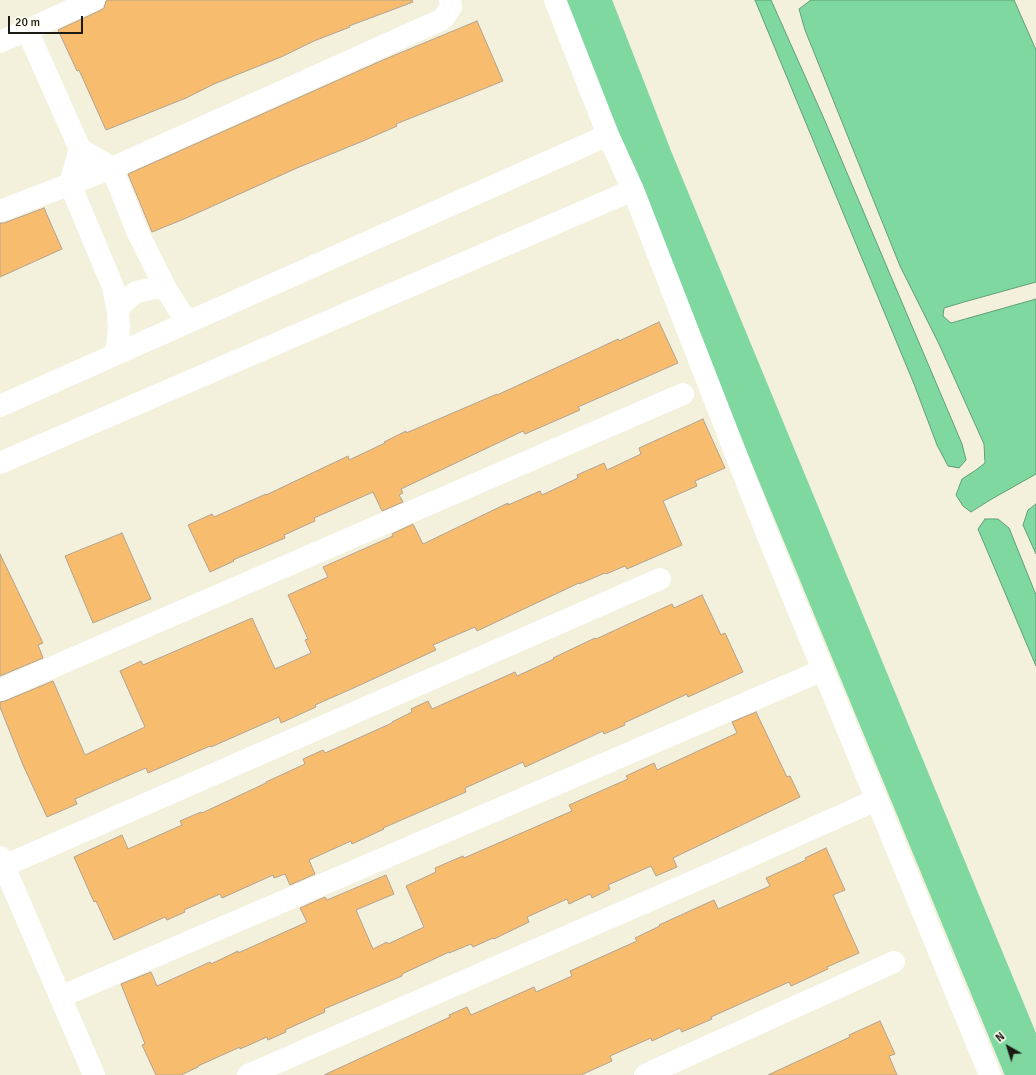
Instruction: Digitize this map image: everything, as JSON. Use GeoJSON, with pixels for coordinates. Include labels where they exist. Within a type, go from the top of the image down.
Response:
{"type":"FeatureCollection","features":[{"type":"Feature","properties":{"kind":"street"},"geometry":{"type":"LineString","coordinates":[[0,42],[94,0]]}},
{"type":"Feature","properties":{"kind":"street"},"geometry":{"type":"LineString","coordinates":[[0,211],[112,168],[443,19],[451,7],[450,0]]}},
{"type":"Feature","properties":{"kind":"street"},"geometry":{"type":"LineString","coordinates":[[555,0],[608,135],[633,190],[767,534],[990,1075]]}},
{"type":"Feature","properties":{"kind":"street"},"geometry":{"type":"LineString","coordinates":[[26,30],[80,149],[112,168],[137,231],[166,289],[188,322]]}},
{"type":"Feature","properties":{"kind":"street"},"geometry":{"type":"LineString","coordinates":[[0,406],[608,135]]}},
{"type":"Feature","properties":{"kind":"street"},"geometry":{"type":"LineString","coordinates":[[80,149],[70,184],[112,287],[118,312],[119,329],[116,354]]}},
{"type":"Feature","properties":{"kind":"street"},"geometry":{"type":"LineString","coordinates":[[0,463],[633,190]]}},
{"type":"Feature","properties":{"kind":"street"},"geometry":{"type":"LineString","coordinates":[[118,312],[122,304],[136,292],[155,288],[166,289]]}},
{"type":"Feature","properties":{"kind":"street"},"geometry":{"type":"LineString","coordinates":[[0,690],[682,394]]}},
{"type":"Feature","properties":{"kind":"street"},"geometry":{"type":"LineString","coordinates":[[94,1075],[2,862],[660,579]]}},
{"type":"Feature","properties":{"kind":"street"},"geometry":{"type":"LineString","coordinates":[[60,997],[823,670]]}},
{"type":"Feature","properties":{"kind":"street"},"geometry":{"type":"LineString","coordinates":[[248,1075],[708,875],[876,800]]}},
{"type":"Feature","properties":{"kind":"street"},"geometry":{"type":"LineString","coordinates":[[645,1075],[894,962]]}},
{"type":"Feature","properties":{"kind":"shaded area"},"geometry":{"type":"Polygon","coordinates":[[[755,0],[771,0],[825,121],[962,444],[966,460],[959,468],[948,466],[937,445],[914,384],[755,0]]]}},
{"type":"Feature","properties":{"kind":"shaded area"},"geometry":{"type":"Polygon","coordinates":[[[811,0],[1014,0],[1036,50],[1036,282],[944,308],[943,316],[951,323],[1036,299],[1036,474],[971,512],[963,506],[956,495],[962,479],[985,463],[984,444],[939,344],[900,266],[805,30],[799,9],[811,0]]]}},
{"type":"Feature","properties":{"kind":"shaded area"},"geometry":{"type":"Polygon","coordinates":[[[1036,504],[1036,554],[1023,525],[1028,510],[1036,504]]]}},
{"type":"Feature","properties":{"kind":"shaded area"},"geometry":{"type":"Polygon","coordinates":[[[985,519],[998,519],[1009,528],[1036,595],[1036,666],[978,529],[985,519]]]}},
{"type":"Feature","properties":{"kind":"building"},"geometry":{"type":"Polygon","coordinates":[[[412,0],[413,2],[349,26],[350,27],[314,41],[281,57],[214,84],[186,98],[106,130],[79,70],[77,71],[58,30],[104,8],[106,1],[412,0]]]}},
{"type":"Feature","properties":{"kind":"building"},"geometry":{"type":"Polygon","coordinates":[[[477,21],[503,81],[396,124],[397,126],[152,232],[128,174],[383,60],[477,21]]]}},
{"type":"Feature","properties":{"kind":"building"},"geometry":{"type":"Polygon","coordinates":[[[44,208],[62,249],[0,277],[0,223],[4,223],[44,208]]]}},
{"type":"Feature","properties":{"kind":"building"},"geometry":{"type":"Polygon","coordinates":[[[659,322],[678,363],[578,407],[580,410],[525,434],[523,431],[401,489],[403,493],[399,495],[403,502],[382,511],[373,492],[314,518],[315,521],[284,535],[285,538],[233,560],[234,561],[210,572],[188,525],[212,514],[214,517],[266,495],[348,456],[349,460],[406,431],[406,433],[497,395],[618,339],[619,341],[659,322]]]}},
{"type":"Feature","properties":{"kind":"building"},"geometry":{"type":"Polygon","coordinates":[[[703,419],[725,468],[695,481],[697,486],[663,501],[682,545],[627,569],[625,566],[579,583],[477,631],[475,627],[433,645],[436,650],[315,705],[316,707],[281,723],[279,717],[148,773],[146,768],[75,799],[77,804],[47,817],[23,765],[0,707],[0,702],[53,681],[85,755],[145,727],[120,671],[141,661],[143,665],[252,618],[275,669],[311,653],[305,640],[308,639],[288,595],[328,577],[323,567],[393,536],[392,534],[413,524],[423,544],[508,503],[508,505],[540,491],[542,495],[578,478],[577,475],[604,463],[607,470],[641,454],[639,448],[703,419]]]}},
{"type":"Feature","properties":{"kind":"building"},"geometry":{"type":"Polygon","coordinates":[[[122,533],[151,599],[93,623],[65,556],[122,533]]]}},
{"type":"Feature","properties":{"kind":"building"},"geometry":{"type":"Polygon","coordinates":[[[0,554],[43,643],[38,645],[43,658],[0,676],[0,554]]]}},
{"type":"Feature","properties":{"kind":"building"},"geometry":{"type":"Polygon","coordinates":[[[702,595],[721,635],[725,633],[743,672],[688,697],[687,694],[624,723],[625,725],[604,734],[603,731],[525,767],[523,762],[465,788],[466,792],[383,828],[384,829],[352,844],[351,841],[309,860],[315,874],[290,885],[285,874],[274,878],[273,875],[222,898],[220,894],[184,910],[185,912],[167,920],[165,917],[114,940],[96,901],[94,902],[74,857],[122,835],[128,849],[182,825],[180,821],[201,812],[202,813],[305,764],[303,759],[323,750],[325,753],[392,723],[412,712],[411,709],[428,701],[432,709],[515,672],[517,676],[595,638],[596,639],[672,604],[674,608],[702,595]]]}},
{"type":"Feature","properties":{"kind":"building"},"geometry":{"type":"Polygon","coordinates":[[[756,712],[787,777],[790,776],[800,797],[673,858],[677,867],[656,876],[651,866],[608,885],[610,889],[592,898],[590,894],[569,904],[567,899],[527,917],[529,922],[494,939],[493,938],[473,947],[471,944],[449,952],[402,974],[402,976],[324,1009],[325,1012],[285,1030],[286,1032],[268,1040],[267,1037],[240,1049],[240,1047],[181,1075],[156,1075],[142,1045],[145,1044],[121,984],[151,972],[157,986],[210,962],[211,964],[238,951],[238,953],[307,922],[300,908],[325,897],[327,900],[386,875],[394,894],[356,910],[373,949],[387,942],[388,944],[424,927],[406,886],[436,872],[435,868],[463,856],[464,858],[572,811],[569,805],[628,779],[626,776],[654,763],[657,770],[737,733],[732,722],[756,712]]]}},
{"type":"Feature","properties":{"kind":"building"},"geometry":{"type":"Polygon","coordinates":[[[826,848],[845,890],[833,895],[859,953],[827,967],[828,969],[791,986],[789,982],[711,1017],[712,1019],[682,1032],[680,1028],[652,1041],[651,1038],[610,1056],[612,1061],[581,1075],[324,1075],[450,1017],[449,1015],[467,1007],[471,1015],[534,987],[536,992],[572,976],[570,971],[637,941],[635,938],[660,926],[659,925],[714,900],[718,909],[770,886],[766,878],[806,860],[805,858],[826,848]]]}},
{"type":"Feature","properties":{"kind":"building"},"geometry":{"type":"Polygon","coordinates":[[[880,1021],[895,1054],[889,1056],[897,1075],[768,1075],[850,1037],[849,1035],[880,1021]]]}},
{"type":"Feature","properties":{"kind":"waterway"},"geometry":{"type":"LineString","coordinates":[[588,0],[650,159],[1029,1075]]}}]}
